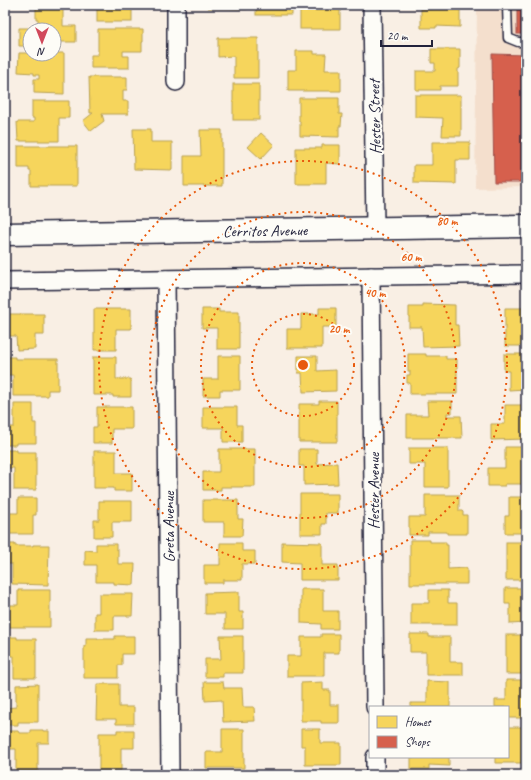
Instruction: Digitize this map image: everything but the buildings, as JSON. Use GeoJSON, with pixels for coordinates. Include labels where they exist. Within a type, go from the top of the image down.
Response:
{"type":"FeatureCollection","features":[{"type":"Feature","properties":{"kind":"main road","name":"Cerritos Avenue"},"geometry":{"type":"LineString","coordinates":[[5,234],[526,226]]}},
{"type":"Feature","properties":{"kind":"street"},"geometry":{"type":"LineString","coordinates":[[176,5],[176,82]]}},
{"type":"Feature","properties":{"kind":"street","name":"Hester Street"},"geometry":{"type":"LineString","coordinates":[[372,5],[375,228]]}},
{"type":"Feature","properties":{"kind":"street"},"geometry":{"type":"LineString","coordinates":[[5,281],[526,274]]}},
{"type":"Feature","properties":{"kind":"street","name":"Hester Avenue"},"geometry":{"type":"LineString","coordinates":[[371,276],[375,706]]}},
{"type":"Feature","properties":{"kind":"street","name":"Greta Avenue"},"geometry":{"type":"LineString","coordinates":[[166,279],[170,775]]}},
{"type":"Feature","properties":{"kind":"street"},"geometry":{"type":"LineString","coordinates":[[375,758],[375,775]]}},
{"type":"Feature","properties":{"kind":"lane"},"geometry":{"type":"LineString","coordinates":[[507,5],[508,38],[518,42],[526,42]]}},
{"type":"Feature","properties":{"kind":"shaded area"},"geometry":{"type":"Polygon","coordinates":[[[477,5],[526,5],[526,187],[475,188],[477,5]]]}}]}
